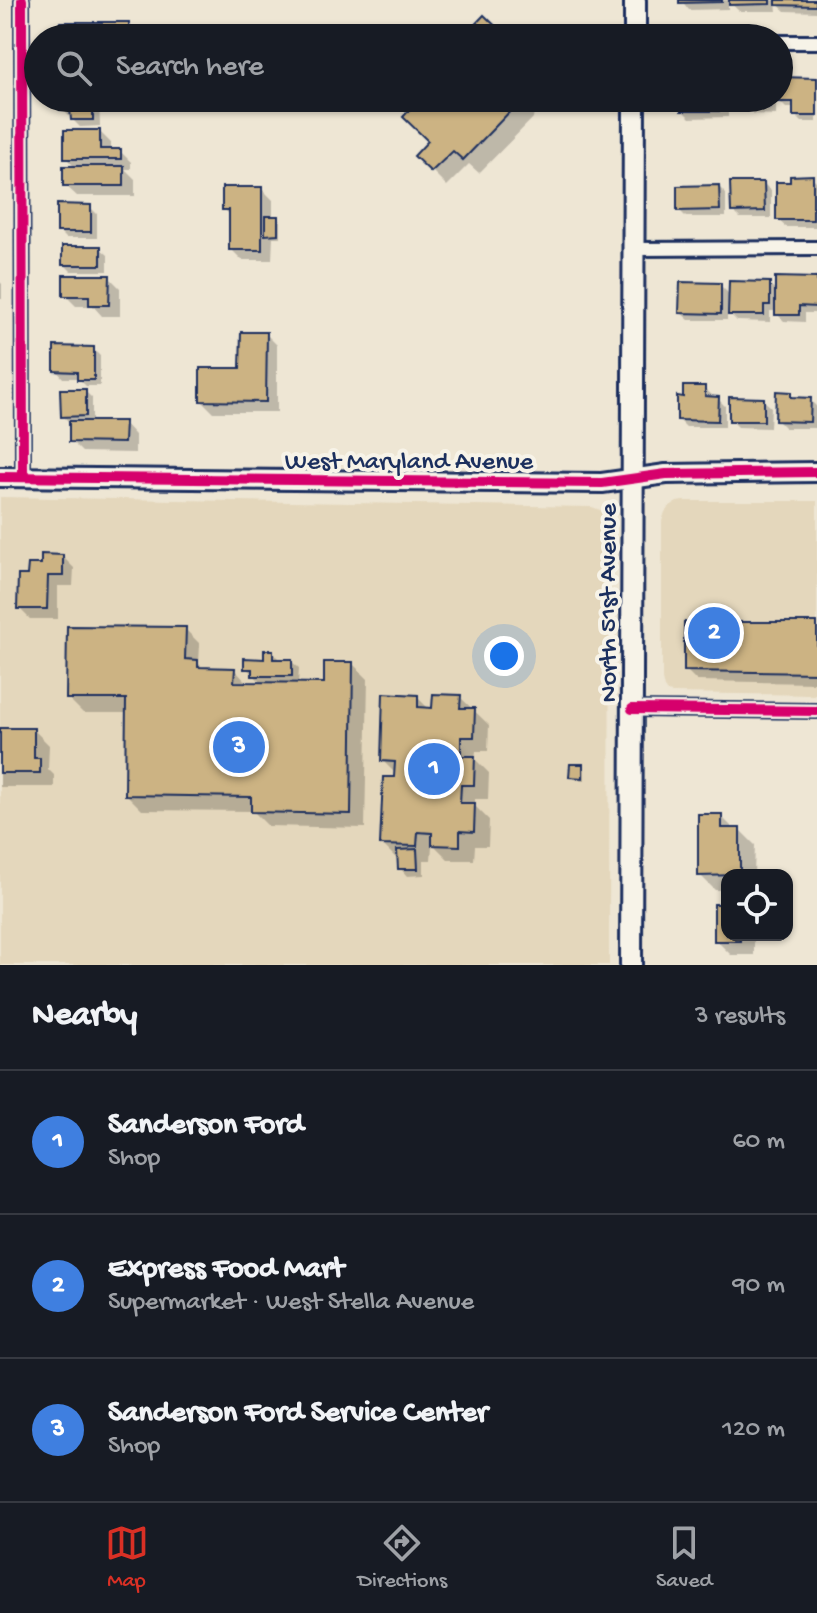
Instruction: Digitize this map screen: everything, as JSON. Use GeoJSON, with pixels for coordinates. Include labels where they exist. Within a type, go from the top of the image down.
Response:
{"type":"FeatureCollection","features":[{"type":"Feature","properties":{"kind":"main road"},"geometry":{"type":"LineString","coordinates":[[635,0],[635,24]]}},
{"type":"Feature","properties":{"kind":"main road","name":"North 51st Avenue"},"geometry":{"type":"LineString","coordinates":[[631,965],[634,112]]}},
{"type":"Feature","properties":{"kind":"street"},"geometry":{"type":"LineString","coordinates":[[22,0],[23,477]]}},
{"type":"Feature","properties":{"kind":"street"},"geometry":{"type":"LineString","coordinates":[[793,42],[817,42]]}},
{"type":"Feature","properties":{"kind":"street"},"geometry":{"type":"LineString","coordinates":[[633,249],[817,248]]}},
{"type":"Feature","properties":{"kind":"street","name":"West Maryland Avenue"},"geometry":{"type":"LineString","coordinates":[[0,477],[602,483],[666,474],[817,472]]}},
{"type":"Feature","properties":{"kind":"street"},"geometry":{"type":"LineString","coordinates":[[632,709],[817,711]]}},
{"type":"Feature","properties":{"kind":"shaded area"},"geometry":{"type":"Polygon","coordinates":[[[0,497],[592,507],[600,510],[610,525],[609,965],[0,965],[0,497]]]}},
{"type":"Feature","properties":{"kind":"shaded area"},"geometry":{"type":"Polygon","coordinates":[[[683,501],[817,501],[817,695],[672,693],[664,688],[662,521],[670,506],[683,501]]]}},
{"type":"Feature","properties":{"kind":"building"},"geometry":{"type":"Polygon","coordinates":[[[679,0],[722,0],[722,2],[679,3],[679,0]]]}},
{"type":"Feature","properties":{"kind":"building"},"geometry":{"type":"Polygon","coordinates":[[[729,0],[770,0],[770,4],[729,5],[729,0]]]}},
{"type":"Feature","properties":{"kind":"building"},"geometry":{"type":"Polygon","coordinates":[[[776,0],[816,0],[816,6],[776,5],[776,0]]]}},
{"type":"Feature","properties":{"kind":"building"},"geometry":{"type":"Polygon","coordinates":[[[484,15],[493,24],[475,24],[484,15]]]}},
{"type":"Feature","properties":{"kind":"building"},"geometry":{"type":"Polygon","coordinates":[[[60,22],[129,22],[129,24],[60,22]]]}},
{"type":"Feature","properties":{"kind":"building"},"geometry":{"type":"Polygon","coordinates":[[[793,77],[817,78],[817,116],[793,116],[793,77]]]}},
{"type":"Feature","properties":{"kind":"building"},"geometry":{"type":"Polygon","coordinates":[[[70,112],[93,112],[93,120],[71,120],[70,112]]]}},
{"type":"Feature","properties":{"kind":"building"},"geometry":{"type":"Polygon","coordinates":[[[407,112],[509,112],[463,160],[453,151],[431,172],[414,156],[428,141],[403,117],[407,112]]]}},
{"type":"Feature","properties":{"kind":"building"},"geometry":{"type":"Polygon","coordinates":[[[64,130],[100,130],[100,149],[121,149],[121,159],[64,159],[64,130]]]}},
{"type":"Feature","properties":{"kind":"building"},"geometry":{"type":"Polygon","coordinates":[[[63,166],[124,166],[124,186],[63,186],[63,166]]]}},
{"type":"Feature","properties":{"kind":"building"},"geometry":{"type":"Polygon","coordinates":[[[813,175],[813,220],[776,220],[776,182],[790,182],[790,176],[813,175]]]}},
{"type":"Feature","properties":{"kind":"building"},"geometry":{"type":"Polygon","coordinates":[[[730,182],[764,182],[765,211],[731,212],[730,182]]]}},
{"type":"Feature","properties":{"kind":"building"},"geometry":{"type":"Polygon","coordinates":[[[719,185],[720,210],[677,211],[677,186],[719,185]]]}},
{"type":"Feature","properties":{"kind":"building"},"geometry":{"type":"Polygon","coordinates":[[[222,187],[262,187],[262,250],[229,250],[229,210],[222,210],[222,187]]]}},
{"type":"Feature","properties":{"kind":"building"},"geometry":{"type":"Polygon","coordinates":[[[57,204],[91,205],[91,232],[57,232],[57,204]]]}},
{"type":"Feature","properties":{"kind":"building"},"geometry":{"type":"Polygon","coordinates":[[[265,216],[278,216],[278,234],[265,235],[265,216]]]}},
{"type":"Feature","properties":{"kind":"building"},"geometry":{"type":"Polygon","coordinates":[[[62,246],[101,246],[101,265],[62,265],[62,246]]]}},
{"type":"Feature","properties":{"kind":"building"},"geometry":{"type":"Polygon","coordinates":[[[63,275],[110,275],[109,305],[89,305],[89,296],[63,296],[63,275]]]}},
{"type":"Feature","properties":{"kind":"building"},"geometry":{"type":"Polygon","coordinates":[[[775,277],[817,278],[817,307],[799,306],[799,315],[775,315],[775,277]]]}},
{"type":"Feature","properties":{"kind":"building"},"geometry":{"type":"Polygon","coordinates":[[[729,281],[770,282],[770,305],[764,305],[764,315],[728,315],[729,281]]]}},
{"type":"Feature","properties":{"kind":"building"},"geometry":{"type":"Polygon","coordinates":[[[680,282],[721,283],[721,314],[679,313],[680,282]]]}},
{"type":"Feature","properties":{"kind":"building"},"geometry":{"type":"Polygon","coordinates":[[[241,332],[267,332],[266,402],[200,401],[200,368],[240,368],[241,332]]]}},
{"type":"Feature","properties":{"kind":"building"},"geometry":{"type":"Polygon","coordinates":[[[54,346],[94,347],[94,380],[77,380],[77,372],[54,371],[54,346]]]}},
{"type":"Feature","properties":{"kind":"building"},"geometry":{"type":"Polygon","coordinates":[[[683,386],[705,386],[705,396],[719,397],[718,421],[677,420],[677,396],[683,397],[683,386]]]}},
{"type":"Feature","properties":{"kind":"building"},"geometry":{"type":"Polygon","coordinates":[[[60,389],[86,389],[86,416],[61,417],[60,389]]]}},
{"type":"Feature","properties":{"kind":"building"},"geometry":{"type":"Polygon","coordinates":[[[776,391],[791,392],[791,397],[811,398],[810,422],[775,421],[776,391]]]}},
{"type":"Feature","properties":{"kind":"building"},"geometry":{"type":"Polygon","coordinates":[[[729,397],[764,398],[764,421],[729,421],[729,397]]]}},
{"type":"Feature","properties":{"kind":"building"},"geometry":{"type":"Polygon","coordinates":[[[69,421],[125,421],[124,443],[69,442],[69,421]]]}},
{"type":"Feature","properties":{"kind":"building"},"geometry":{"type":"Polygon","coordinates":[[[41,554],[63,555],[63,576],[48,576],[47,609],[17,609],[18,575],[27,575],[28,564],[41,564],[41,554]]]}},
{"type":"Feature","properties":{"kind":"building"},"geometry":{"type":"Polygon","coordinates":[[[684,622],[817,622],[817,673],[684,671],[684,622]]]}},
{"type":"Feature","properties":{"kind":"building"},"geometry":{"type":"Polygon","coordinates":[[[67,626],[186,627],[185,659],[198,660],[198,667],[235,668],[234,682],[324,683],[324,662],[353,662],[351,814],[251,812],[251,797],[125,795],[126,699],[66,699],[67,626]]]}},
{"type":"Feature","properties":{"kind":"building"},"geometry":{"type":"Polygon","coordinates":[[[264,650],[273,650],[273,659],[292,659],[292,676],[252,676],[252,669],[244,669],[244,658],[264,659],[264,650]]]}},
{"type":"Feature","properties":{"kind":"building"},"geometry":{"type":"Polygon","coordinates":[[[383,693],[418,695],[418,707],[432,708],[433,694],[461,695],[460,708],[475,708],[474,737],[461,737],[461,756],[475,756],[474,785],[461,785],[460,803],[475,803],[474,832],[460,831],[460,846],[432,845],[432,833],[418,832],[417,846],[380,845],[383,777],[394,777],[395,762],[381,761],[383,693]]]}},
{"type":"Feature","properties":{"kind":"building"},"geometry":{"type":"Polygon","coordinates":[[[0,728],[34,728],[34,758],[40,758],[40,773],[0,773],[0,728]]]}},
{"type":"Feature","properties":{"kind":"building"},"geometry":{"type":"Polygon","coordinates":[[[570,764],[583,764],[583,778],[569,777],[570,764]]]}},
{"type":"Feature","properties":{"kind":"building"},"geometry":{"type":"Polygon","coordinates":[[[698,814],[722,814],[722,828],[740,828],[740,869],[721,869],[721,875],[698,876],[698,814]]]}},
{"type":"Feature","properties":{"kind":"building"},"geometry":{"type":"Polygon","coordinates":[[[417,849],[418,869],[398,869],[397,850],[417,849]]]}},
{"type":"Feature","properties":{"kind":"building"},"geometry":{"type":"Polygon","coordinates":[[[714,904],[721,904],[721,941],[714,941],[714,904]]]}},
{"type":"Feature","properties":{"kind":"cycle path"},"geometry":{"type":"LineString","coordinates":[[22,0],[23,477]]}},
{"type":"Feature","properties":{"kind":"cycle path"},"geometry":{"type":"LineString","coordinates":[[0,477],[602,483],[666,474],[817,472]]}},
{"type":"Feature","properties":{"kind":"cycle path"},"geometry":{"type":"LineString","coordinates":[[632,709],[817,711]]}},
{"type":"Feature","properties":{"kind":"place","name":"Express Food Mart"},"geometry":{"type":"Point","coordinates":[714,633]}},
{"type":"Feature","properties":{"kind":"place","name":"Sanderson Ford Service Center"},"geometry":{"type":"Point","coordinates":[239,747]}},
{"type":"Feature","properties":{"kind":"place","name":"Sanderson Ford"},"geometry":{"type":"Point","coordinates":[434,769]}}]}
